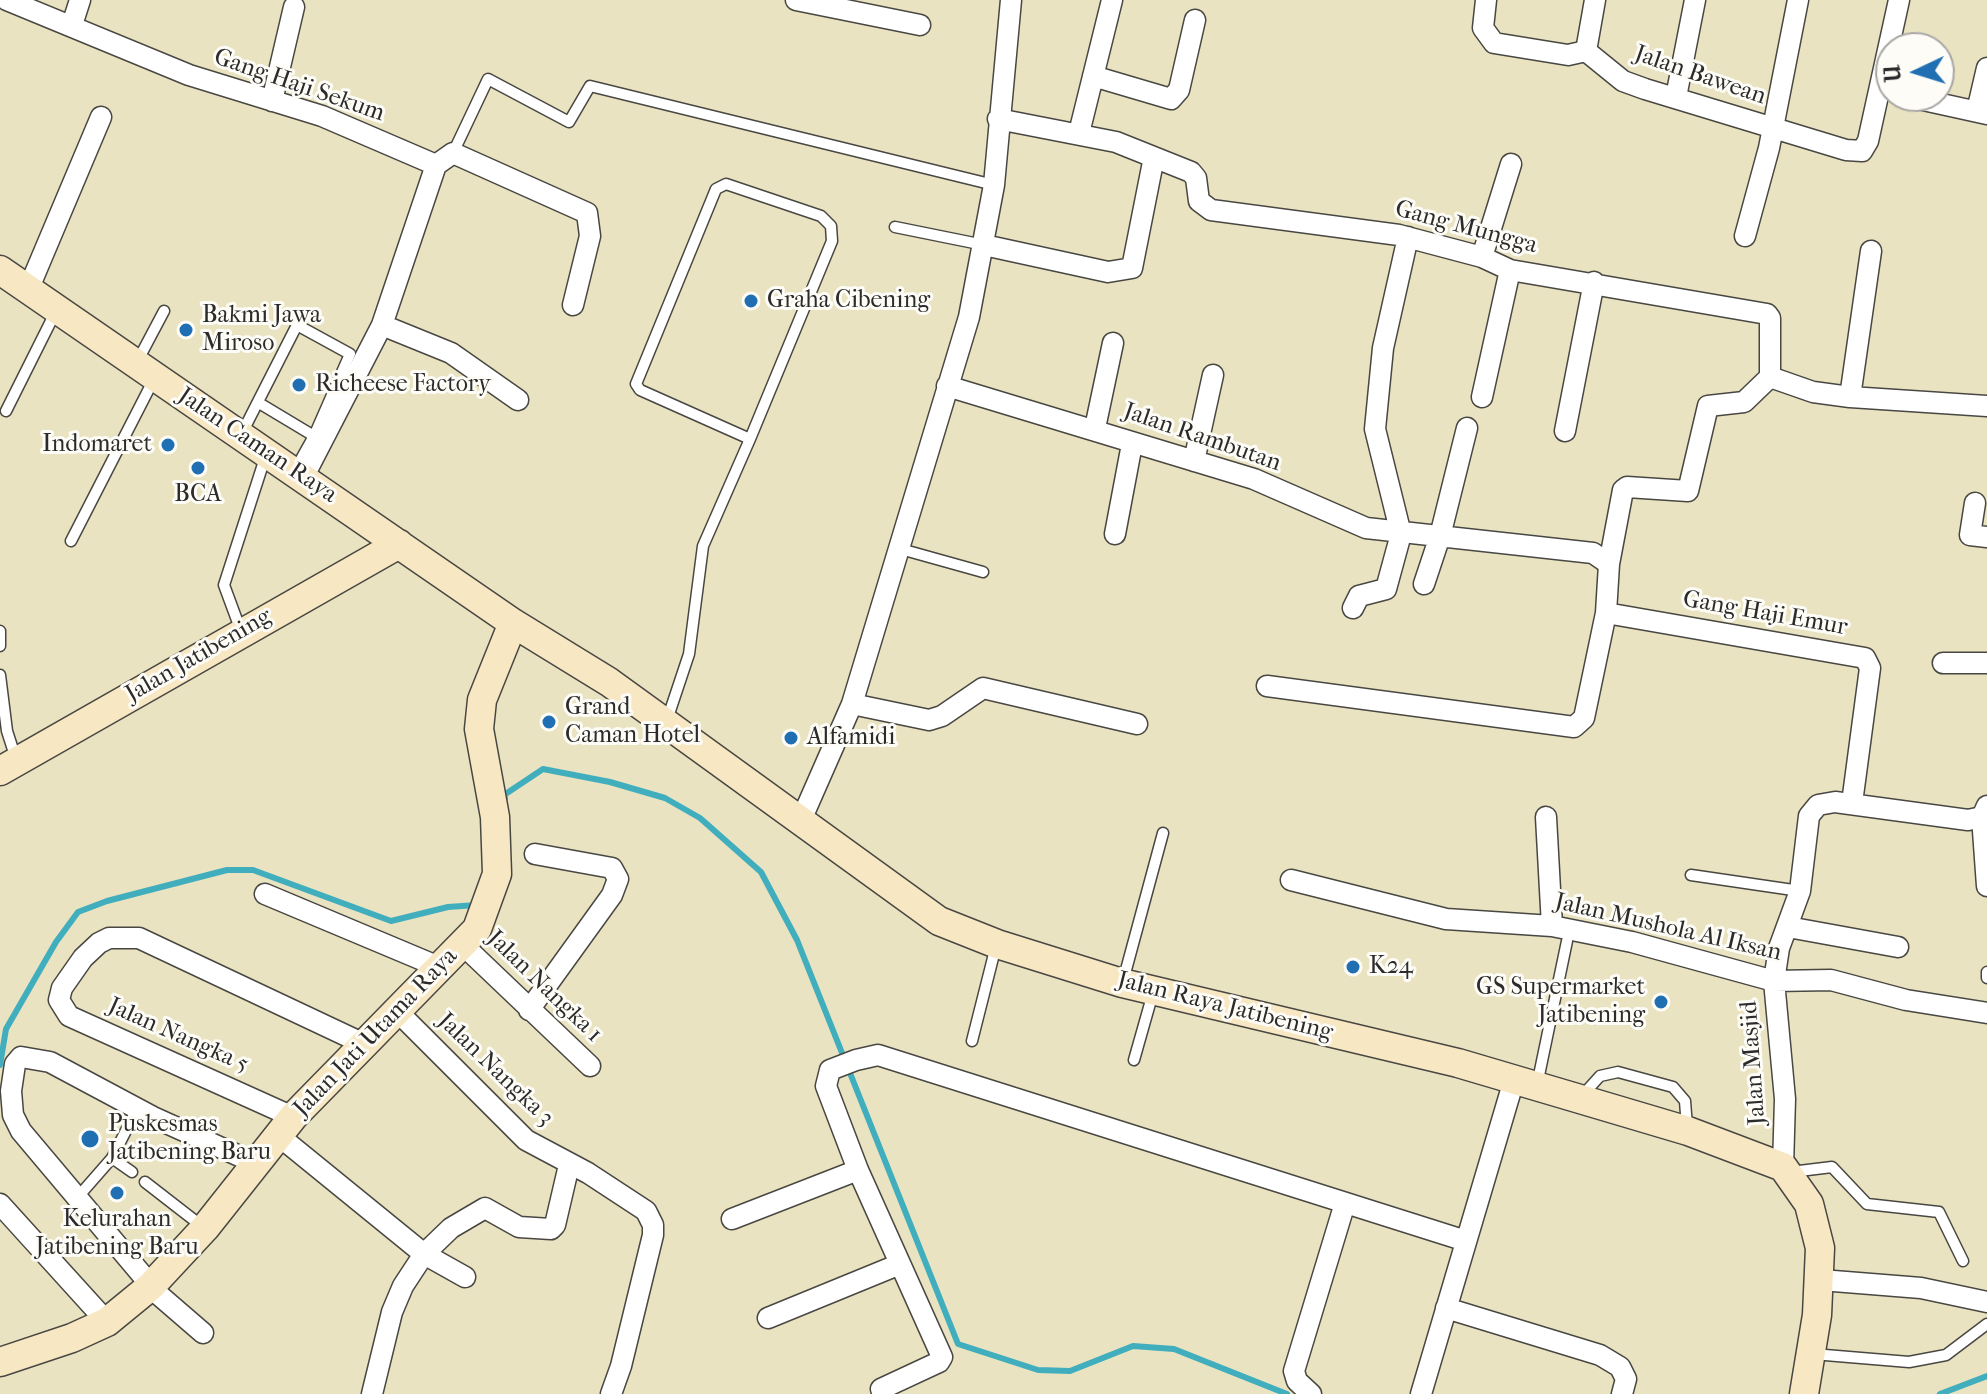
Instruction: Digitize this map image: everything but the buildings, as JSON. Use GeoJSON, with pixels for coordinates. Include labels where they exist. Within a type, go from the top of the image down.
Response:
{"type":"FeatureCollection","features":[{"type":"Feature","properties":{"kind":"main road","name":"Jalan Caman Raya"},"geometry":{"type":"LineString","coordinates":[[0,270],[513,623]]}},
{"type":"Feature","properties":{"kind":"main road","name":"Jalan Jatibening"},"geometry":{"type":"LineString","coordinates":[[8,766],[399,544]]}},
{"type":"Feature","properties":{"kind":"main road","name":"Jalan Raya Jatibening"},"geometry":{"type":"LineString","coordinates":[[513,623],[666,722],[911,904],[939,921],[997,944],[1122,983],[1580,1099],[1688,1131],[1786,1170]]}},
{"type":"Feature","properties":{"kind":"main road","name":"Jalan Jati Utama Raya"},"geometry":{"type":"LineString","coordinates":[[4,1357],[72,1338],[107,1322],[151,1286],[205,1228],[286,1126],[470,937],[497,874],[495,817],[479,729],[482,700],[513,623]]}},
{"type":"Feature","properties":{"kind":"main road"},"geometry":{"type":"LineString","coordinates":[[1786,1170],[1809,1204],[1820,1248],[1821,1280],[1804,1394]]}},
{"type":"Feature","properties":{"kind":"street","name":"Gang Haji Sekum"},"geometry":{"type":"LineString","coordinates":[[7,0],[189,75],[322,116],[587,213],[590,236],[573,305]]}},
{"type":"Feature","properties":{"kind":"street"},"geometry":{"type":"LineString","coordinates":[[72,25],[80,0]]}},
{"type":"Feature","properties":{"kind":"street"},"geometry":{"type":"LineString","coordinates":[[796,0],[920,25]]}},
{"type":"Feature","properties":{"kind":"street"},"geometry":{"type":"LineString","coordinates":[[801,820],[852,704],[969,317],[994,185],[1011,0]]}},
{"type":"Feature","properties":{"kind":"street"},"geometry":{"type":"LineString","coordinates":[[1079,133],[1112,0]]}},
{"type":"Feature","properties":{"kind":"street"},"geometry":{"type":"LineString","coordinates":[[1486,0],[1483,28],[1494,43],[1568,55],[1586,51],[1595,0]]}},
{"type":"Feature","properties":{"kind":"street"},"geometry":{"type":"LineString","coordinates":[[1676,97],[1695,0]]}},
{"type":"Feature","properties":{"kind":"street"},"geometry":{"type":"LineString","coordinates":[[1745,236],[1773,128],[1798,0]]}},
{"type":"Feature","properties":{"kind":"street"},"geometry":{"type":"LineString","coordinates":[[1894,32],[1899,0]]}},
{"type":"Feature","properties":{"kind":"street"},"geometry":{"type":"LineString","coordinates":[[272,101],[294,7]]}},
{"type":"Feature","properties":{"kind":"street"},"geometry":{"type":"LineString","coordinates":[[1093,76],[1171,99],[1179,90],[1195,20]]}},
{"type":"Feature","properties":{"kind":"street","name":"Jalan Bawean"},"geometry":{"type":"LineString","coordinates":[[1586,51],[1623,81],[1846,150],[1862,151],[1878,112]]}},
{"type":"Feature","properties":{"kind":"street"},"geometry":{"type":"LineString","coordinates":[[1955,106],[1982,112],[1987,68]]}},
{"type":"Feature","properties":{"kind":"street"},"geometry":{"type":"LineString","coordinates":[[28,290],[101,117]]}},
{"type":"Feature","properties":{"kind":"street","name":"Gang Mungga"},"geometry":{"type":"LineString","coordinates":[[998,119],[1079,133],[1154,157],[1194,174],[1196,196],[1204,208],[1211,210],[1408,237],[1482,257],[1510,270],[1767,314],[1770,318],[1770,377]]}},
{"type":"Feature","properties":{"kind":"street"},"geometry":{"type":"LineString","coordinates":[[984,245],[1108,272],[1132,268],[1154,157]]}},
{"type":"Feature","properties":{"kind":"street"},"geometry":{"type":"LineString","coordinates":[[299,473],[382,325],[445,159]]}},
{"type":"Feature","properties":{"kind":"street"},"geometry":{"type":"LineString","coordinates":[[1482,257],[1511,164]]}},
{"type":"Feature","properties":{"kind":"street"},"geometry":{"type":"LineString","coordinates":[[1353,608],[1359,596],[1386,589],[1401,534],[1375,429],[1383,348],[1408,237]]}},
{"type":"Feature","properties":{"kind":"street"},"geometry":{"type":"LineString","coordinates":[[1850,397],[1871,251]]}},
{"type":"Feature","properties":{"kind":"street"},"geometry":{"type":"LineString","coordinates":[[1482,397],[1510,270]]}},
{"type":"Feature","properties":{"kind":"street"},"geometry":{"type":"LineString","coordinates":[[1565,431],[1594,282]]}},
{"type":"Feature","properties":{"kind":"street"},"geometry":{"type":"LineString","coordinates":[[382,325],[451,353],[518,400]]}},
{"type":"Feature","properties":{"kind":"street"},"geometry":{"type":"LineString","coordinates":[[1095,428],[1113,343]]}},
{"type":"Feature","properties":{"kind":"street"},"geometry":{"type":"LineString","coordinates":[[1194,461],[1213,375]]}},
{"type":"Feature","properties":{"kind":"street"},"geometry":{"type":"LineString","coordinates":[[1267,686],[1574,727],[1584,718],[1606,613],[1609,564],[1623,490],[1627,487],[1688,491],[1708,406],[1744,402],[1770,377],[1813,392],[1850,397],[1987,406]]}},
{"type":"Feature","properties":{"kind":"street","name":"Jalan Rambutan"},"geometry":{"type":"LineString","coordinates":[[947,386],[1095,428],[1132,444],[1254,479],[1366,528],[1593,553],[1609,564]]}},
{"type":"Feature","properties":{"kind":"street"},"geometry":{"type":"LineString","coordinates":[[1424,584],[1440,536],[1467,428]]}},
{"type":"Feature","properties":{"kind":"street"},"geometry":{"type":"LineString","coordinates":[[1115,534],[1132,444]]}},
{"type":"Feature","properties":{"kind":"street"},"geometry":{"type":"LineString","coordinates":[[1975,503],[1970,535],[1987,537]]}},
{"type":"Feature","properties":{"kind":"street","name":"Gang Haji Emur"},"geometry":{"type":"LineString","coordinates":[[1606,613],[1865,658],[1870,668],[1852,803]]}},
{"type":"Feature","properties":{"kind":"street"},"geometry":{"type":"LineString","coordinates":[[1943,663],[1987,663]]}},
{"type":"Feature","properties":{"kind":"street"},"geometry":{"type":"LineString","coordinates":[[852,704],[929,720],[942,716],[983,688],[1137,724]]}},
{"type":"Feature","properties":{"kind":"street","name":"Jalan Masjid"},"geometry":{"type":"LineString","coordinates":[[1786,1170],[1785,1099],[1774,981],[1779,948],[1800,891],[1809,816],[1818,805],[1852,803],[1968,820],[1985,811]]}},
{"type":"Feature","properties":{"kind":"street"},"geometry":{"type":"LineString","coordinates":[[1985,811],[1987,886]]}},
{"type":"Feature","properties":{"kind":"street"},"geometry":{"type":"LineString","coordinates":[[1546,817],[1552,926]]}},
{"type":"Feature","properties":{"kind":"street"},"geometry":{"type":"LineString","coordinates":[[529,1010],[612,895],[618,879],[612,868],[535,854]]}},
{"type":"Feature","properties":{"kind":"street","name":"Jalan Mushola Al Iksan"},"geometry":{"type":"LineString","coordinates":[[1291,880],[1446,919],[1552,926],[1632,942],[1774,981],[1831,980],[1906,1000],[1987,1013]]}},
{"type":"Feature","properties":{"kind":"street"},"geometry":{"type":"LineString","coordinates":[[265,894],[439,967]]}},
{"type":"Feature","properties":{"kind":"street"},"geometry":{"type":"LineString","coordinates":[[1788,927],[1898,947]]}},
{"type":"Feature","properties":{"kind":"street","name":"Jalan Nangka 1"},"geometry":{"type":"LineString","coordinates":[[470,937],[529,1010],[590,1066]]}},
{"type":"Feature","properties":{"kind":"street","name":"Jalan Nangka 5"},"geometry":{"type":"LineString","coordinates":[[286,1126],[69,1016],[59,1000],[62,988],[83,958],[109,938],[139,938],[364,1044]]}},
{"type":"Feature","properties":{"kind":"street","name":"Jalan Nangka 3"},"geometry":{"type":"LineString","coordinates":[[396,1010],[526,1140],[629,1198],[646,1211],[653,1225],[621,1366],[611,1394]]}},
{"type":"Feature","properties":{"kind":"street"},"geometry":{"type":"LineString","coordinates":[[881,1389],[939,1362],[942,1357],[858,1170],[826,1086],[830,1070],[856,1060],[878,1055],[1466,1241]]}},
{"type":"Feature","properties":{"kind":"street"},"geometry":{"type":"LineString","coordinates":[[203,1333],[151,1286],[33,1148],[13,1115],[11,1091],[15,1064],[21,1057],[50,1062],[137,1109],[257,1164]]}},
{"type":"Feature","properties":{"kind":"street"},"geometry":{"type":"LineString","coordinates":[[1421,1394],[1466,1241],[1525,1083]]}},
{"type":"Feature","properties":{"kind":"street"},"geometry":{"type":"LineString","coordinates":[[286,1126],[424,1254],[465,1277]]}},
{"type":"Feature","properties":{"kind":"street"},"geometry":{"type":"LineString","coordinates":[[372,1394],[392,1312],[403,1286],[424,1254],[451,1228],[485,1208],[519,1227],[551,1229],[555,1225],[569,1165]]}},
{"type":"Feature","properties":{"kind":"street"},"geometry":{"type":"LineString","coordinates":[[732,1219],[858,1170]]}},
{"type":"Feature","properties":{"kind":"street"},"geometry":{"type":"LineString","coordinates":[[1311,1394],[1297,1381],[1294,1371],[1345,1203]]}},
{"type":"Feature","properties":{"kind":"street"},"geometry":{"type":"LineString","coordinates":[[0,1204],[107,1322]]}},
{"type":"Feature","properties":{"kind":"street"},"geometry":{"type":"LineString","coordinates":[[768,1318],[900,1264]]}},
{"type":"Feature","properties":{"kind":"street"},"geometry":{"type":"LineString","coordinates":[[1821,1280],[1921,1288],[1987,1302]]}},
{"type":"Feature","properties":{"kind":"street"},"geometry":{"type":"LineString","coordinates":[[1446,1308],[1600,1355],[1620,1367],[1626,1379],[1622,1394]]}},
{"type":"Feature","properties":{"kind":"lane"},"geometry":{"type":"LineString","coordinates":[[445,159],[488,79],[569,122],[590,86],[994,185]]}},
{"type":"Feature","properties":{"kind":"lane"},"geometry":{"type":"LineString","coordinates":[[666,722],[689,654],[703,546],[750,439],[833,233],[821,216],[726,184],[716,189],[636,384],[640,390],[750,439]]}},
{"type":"Feature","properties":{"kind":"lane"},"geometry":{"type":"LineString","coordinates":[[895,227],[984,245]]}},
{"type":"Feature","properties":{"kind":"lane"},"geometry":{"type":"LineString","coordinates":[[6,411],[57,309]]}},
{"type":"Feature","properties":{"kind":"lane"},"geometry":{"type":"LineString","coordinates":[[71,541],[146,370],[164,311]]}},
{"type":"Feature","properties":{"kind":"lane"},"geometry":{"type":"LineString","coordinates":[[241,435],[297,325],[350,354],[299,473]]}},
{"type":"Feature","properties":{"kind":"lane"},"geometry":{"type":"LineString","coordinates":[[259,403],[314,436]]}},
{"type":"Feature","properties":{"kind":"lane"},"geometry":{"type":"LineString","coordinates":[[241,631],[224,585],[267,452]]}},
{"type":"Feature","properties":{"kind":"lane"},"geometry":{"type":"LineString","coordinates":[[897,548],[983,572]]}},
{"type":"Feature","properties":{"kind":"lane"},"geometry":{"type":"LineString","coordinates":[[0,631],[0,646]]}},
{"type":"Feature","properties":{"kind":"lane"},"geometry":{"type":"LineString","coordinates":[[0,675],[8,766]]}},
{"type":"Feature","properties":{"kind":"lane"},"geometry":{"type":"LineString","coordinates":[[1122,983],[1163,833]]}},
{"type":"Feature","properties":{"kind":"lane"},"geometry":{"type":"LineString","coordinates":[[1691,875],[1800,891]]}},
{"type":"Feature","properties":{"kind":"lane"},"geometry":{"type":"LineString","coordinates":[[1525,1083],[1567,941]]}},
{"type":"Feature","properties":{"kind":"lane"},"geometry":{"type":"LineString","coordinates":[[972,1041],[997,944]]}},
{"type":"Feature","properties":{"kind":"lane"},"geometry":{"type":"LineString","coordinates":[[1987,972],[1987,978]]}},
{"type":"Feature","properties":{"kind":"lane"},"geometry":{"type":"LineString","coordinates":[[1134,1060],[1154,991]]}},
{"type":"Feature","properties":{"kind":"lane"},"geometry":{"type":"LineString","coordinates":[[76,1198],[112,1158],[137,1109]]}},
{"type":"Feature","properties":{"kind":"lane"},"geometry":{"type":"LineString","coordinates":[[112,1158],[132,1172]]}},
{"type":"Feature","properties":{"kind":"lane"},"geometry":{"type":"LineString","coordinates":[[1786,1170],[1832,1167],[1867,1204],[1939,1212],[1963,1261]]}},
{"type":"Feature","properties":{"kind":"lane"},"geometry":{"type":"LineString","coordinates":[[145,1182],[205,1228]]}},
{"type":"Feature","properties":{"kind":"lane"},"geometry":{"type":"LineString","coordinates":[[1811,1353],[1909,1362],[1946,1355],[1987,1324]]}},
{"type":"Feature","properties":{"kind":"waterway"},"geometry":{"type":"LineString","coordinates":[[505,798],[504,795],[543,769],[610,782],[665,798],[700,818],[761,872],[797,940],[958,1344],[1038,1370],[1070,1371],[1133,1346],[1174,1349],[1287,1394]]}},
{"type":"Feature","properties":{"kind":"waterway"},"geometry":{"type":"LineString","coordinates":[[0,1065],[6,1029],[56,942],[78,912],[107,901],[227,870],[253,870],[391,921],[448,907],[477,905]]}},
{"type":"Feature","properties":{"kind":"waterway"},"geometry":{"type":"LineString","coordinates":[[1940,1394],[1987,1376]]}},
{"type":"Feature","properties":{"kind":"place","name":"Graha Cibening"},"geometry":{"type":"Point","coordinates":[751,301]}},
{"type":"Feature","properties":{"kind":"place","name":"Bakmi Jawa Miroso"},"geometry":{"type":"Point","coordinates":[186,330]}},
{"type":"Feature","properties":{"kind":"place","name":"Richeese Factory"},"geometry":{"type":"Point","coordinates":[299,385]}},
{"type":"Feature","properties":{"kind":"place","name":"Indomaret"},"geometry":{"type":"Point","coordinates":[168,445]}},
{"type":"Feature","properties":{"kind":"place","name":"BCA"},"geometry":{"type":"Point","coordinates":[198,468]}},
{"type":"Feature","properties":{"kind":"place","name":"Grand Caman Hotel"},"geometry":{"type":"Point","coordinates":[549,722]}},
{"type":"Feature","properties":{"kind":"place","name":"Alfamidi"},"geometry":{"type":"Point","coordinates":[791,738]}},
{"type":"Feature","properties":{"kind":"place","name":"K24"},"geometry":{"type":"Point","coordinates":[1353,967]}},
{"type":"Feature","properties":{"kind":"place","name":"GS Supermarket Jatibening"},"geometry":{"type":"Point","coordinates":[1661,1002]}},
{"type":"Feature","properties":{"kind":"place","name":"Puskesmas Jatibening Baru"},"geometry":{"type":"Point","coordinates":[90,1139]}},
{"type":"Feature","properties":{"kind":"place","name":"Kelurahan Jatibening Baru"},"geometry":{"type":"Point","coordinates":[117,1193]}}]}
